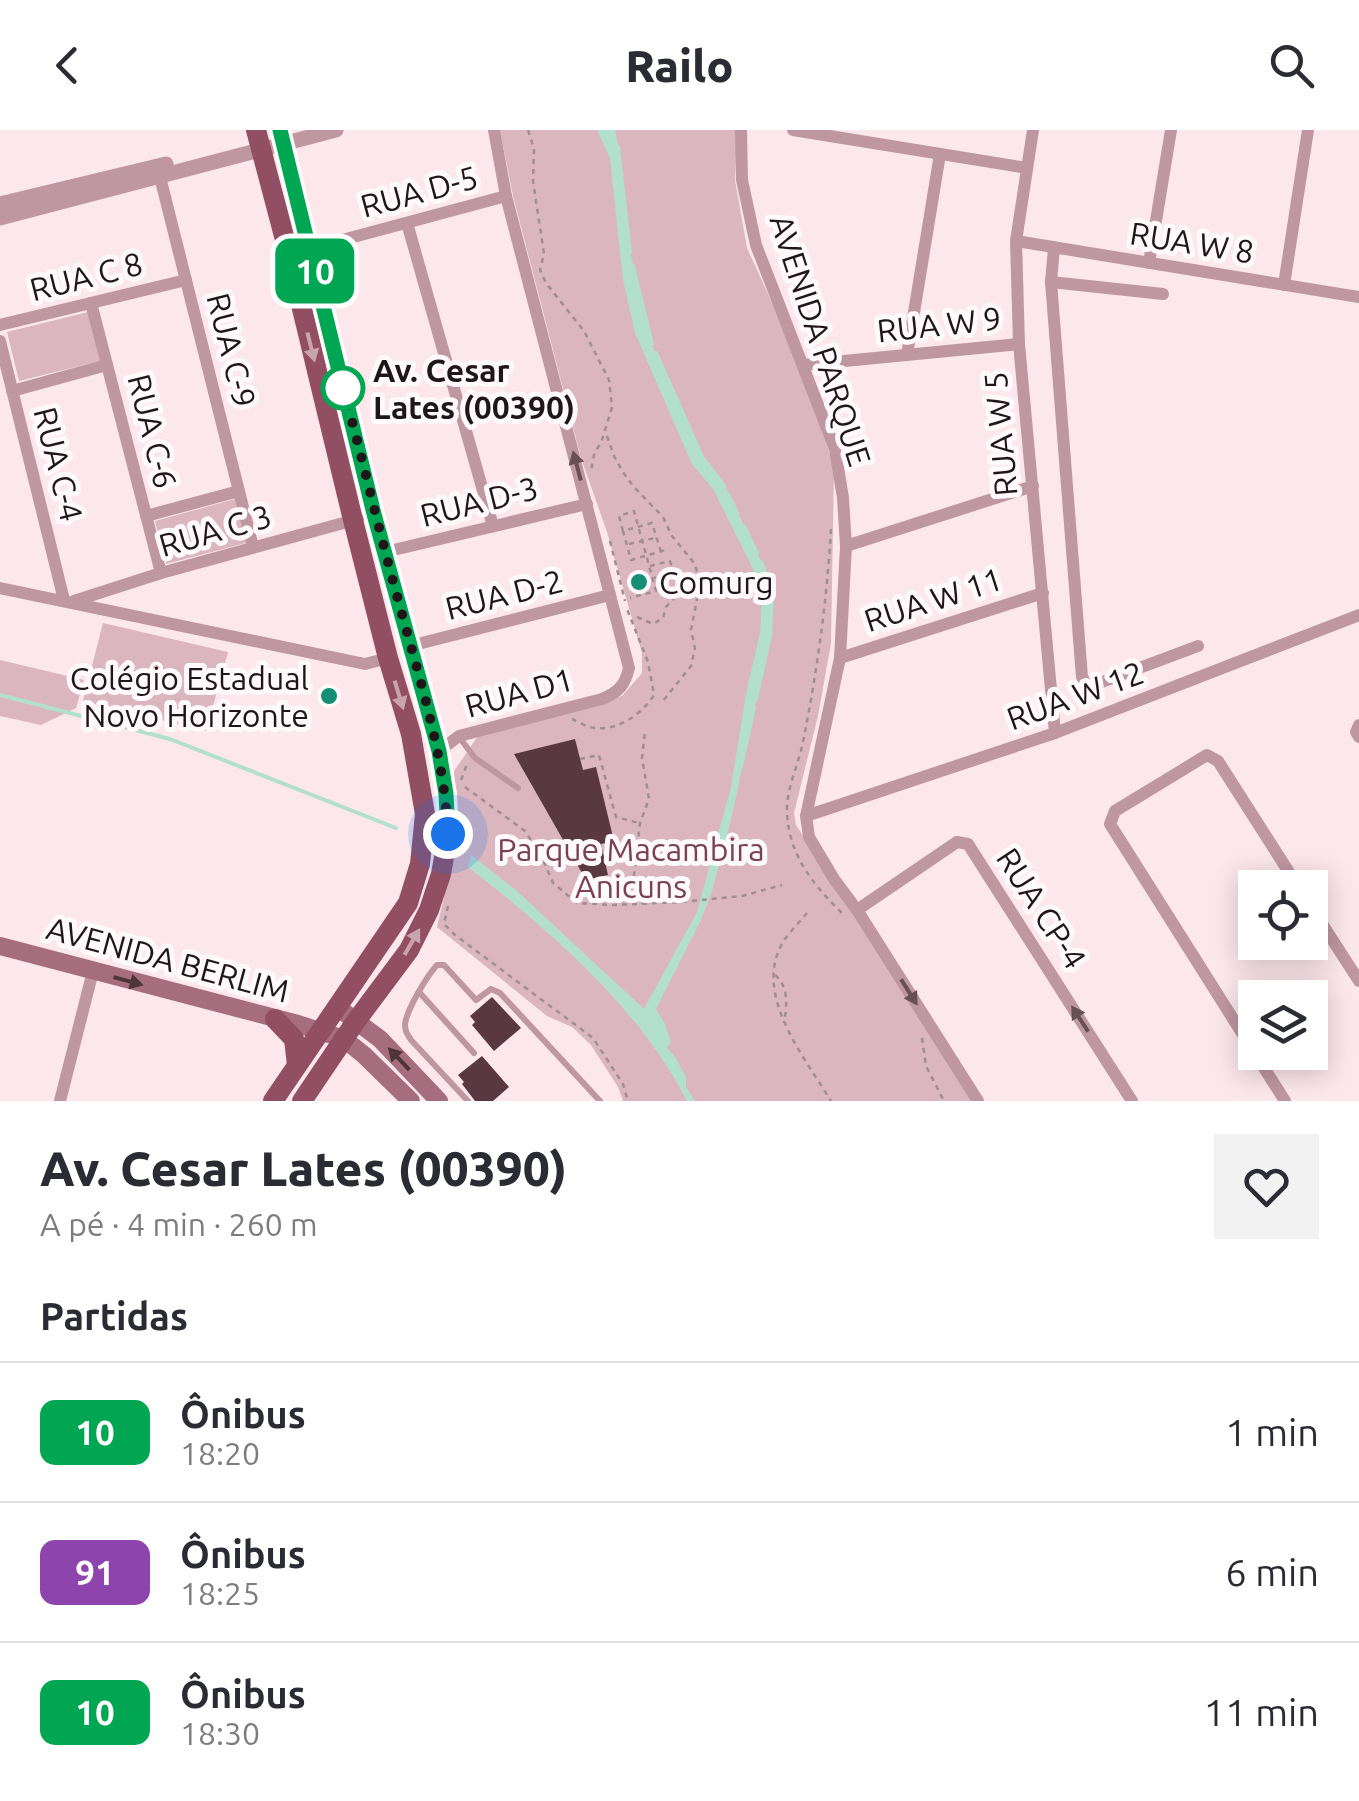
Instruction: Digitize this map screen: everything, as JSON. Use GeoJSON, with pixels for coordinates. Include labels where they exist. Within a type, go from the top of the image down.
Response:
{"type":"FeatureCollection","features":[{"type":"Feature","properties":{"kind":"main road"},"geometry":{"type":"LineString","coordinates":[[273,1101],[408,903],[420,864],[425,814],[411,734],[353,520],[299,252],[281,137]]}},
{"type":"Feature","properties":{"kind":"main road"},"geometry":{"type":"LineString","coordinates":[[258,141],[299,252],[385,552],[439,751],[448,834],[442,874],[409,950],[302,1101]]}},
{"type":"Feature","properties":{"kind":"main road","name":"AVENIDA BERLIM"},"geometry":{"type":"LineString","coordinates":[[0,946],[321,1031],[350,1030]]}},
{"type":"Feature","properties":{"kind":"main road"},"geometry":{"type":"LineString","coordinates":[[336,1008],[364,1054],[411,1101]]}},
{"type":"Feature","properties":{"kind":"main road"},"geometry":{"type":"LineString","coordinates":[[275,1019],[294,1039],[298,1066]]}},
{"type":"Feature","properties":{"kind":"main road"},"geometry":{"type":"LineString","coordinates":[[350,1030],[380,1039],[439,1101]]}},
{"type":"Feature","properties":{"kind":"street"},"geometry":{"type":"LineString","coordinates":[[281,137],[302,130]]}},
{"type":"Feature","properties":{"kind":"street"},"geometry":{"type":"LineString","coordinates":[[0,218],[258,141],[336,130]]}},
{"type":"Feature","properties":{"kind":"street"},"geometry":{"type":"LineString","coordinates":[[494,130],[506,196],[610,595]]}},
{"type":"Feature","properties":{"kind":"street","name":"AVENIDA PARQUE"},"geometry":{"type":"LineString","coordinates":[[741,130],[742,180],[756,245],[835,449],[842,498],[846,546],[840,658],[806,816]]}},
{"type":"Feature","properties":{"kind":"street"},"geometry":{"type":"LineString","coordinates":[[793,130],[1028,168]]}},
{"type":"Feature","properties":{"kind":"street","name":"RUA W 5"},"geometry":{"type":"LineString","coordinates":[[1034,130],[1016,241],[1020,344],[1056,733]]}},
{"type":"Feature","properties":{"kind":"street"},"geometry":{"type":"LineString","coordinates":[[1149,263],[1171,130]]}},
{"type":"Feature","properties":{"kind":"street"},"geometry":{"type":"LineString","coordinates":[[1284,285],[1308,130]]}},
{"type":"Feature","properties":{"kind":"street"},"geometry":{"type":"LineString","coordinates":[[907,355],[940,154]]}},
{"type":"Feature","properties":{"kind":"street"},"geometry":{"type":"LineString","coordinates":[[0,204],[158,172]]}},
{"type":"Feature","properties":{"kind":"street","name":"RUA C-9"},"geometry":{"type":"LineString","coordinates":[[158,172],[254,548]]}},
{"type":"Feature","properties":{"kind":"street","name":"RUA D-5"},"geometry":{"type":"LineString","coordinates":[[299,252],[506,196]]}},
{"type":"Feature","properties":{"kind":"street"},"geometry":{"type":"LineString","coordinates":[[407,223],[493,526]]}},
{"type":"Feature","properties":{"kind":"street","name":"RUA W 8"},"geometry":{"type":"LineString","coordinates":[[1016,241],[1359,297]]}},
{"type":"Feature","properties":{"kind":"street"},"geometry":{"type":"LineString","coordinates":[[1054,248],[1051,282],[1082,677],[1094,686],[1198,646]]}},
{"type":"Feature","properties":{"kind":"street","name":"RUA C 8"},"geometry":{"type":"LineString","coordinates":[[0,326],[186,280]]}},
{"type":"Feature","properties":{"kind":"street"},"geometry":{"type":"LineString","coordinates":[[1051,282],[1162,294]]}},
{"type":"Feature","properties":{"kind":"street","name":"RUA C-6"},"geometry":{"type":"LineString","coordinates":[[91,303],[161,573]]}},
{"type":"Feature","properties":{"kind":"street","name":"RUA C-4"},"geometry":{"type":"LineString","coordinates":[[0,341],[67,601]]}},
{"type":"Feature","properties":{"kind":"street","name":"RUA W 9"},"geometry":{"type":"LineString","coordinates":[[804,366],[1020,344]]}},
{"type":"Feature","properties":{"kind":"street"},"geometry":{"type":"LineString","coordinates":[[12,391],[107,365]]}},
{"type":"Feature","properties":{"kind":"street"},"geometry":{"type":"LineString","coordinates":[[846,546],[1033,486]]}},
{"type":"Feature","properties":{"kind":"street"},"geometry":{"type":"LineString","coordinates":[[146,516],[239,491]]}},
{"type":"Feature","properties":{"kind":"street","name":"RUA D-3"},"geometry":{"type":"LineString","coordinates":[[385,552],[587,504]]}},
{"type":"Feature","properties":{"kind":"street","name":"RUA C 3"},"geometry":{"type":"LineString","coordinates":[[67,601],[374,514]]}},
{"type":"Feature","properties":{"kind":"street"},"geometry":{"type":"LineString","coordinates":[[0,588],[365,664],[388,658]]}},
{"type":"Feature","properties":{"kind":"street","name":"RUA W 11"},"geometry":{"type":"LineString","coordinates":[[840,658],[1043,593]]}},
{"type":"Feature","properties":{"kind":"street","name":"RUA D-2"},"geometry":{"type":"LineString","coordinates":[[410,646],[610,595]]}},
{"type":"Feature","properties":{"kind":"street","name":"RUA D1"},"geometry":{"type":"LineString","coordinates":[[439,751],[458,736],[617,692],[626,682],[629,668],[610,595]]}},
{"type":"Feature","properties":{"kind":"street","name":"RUA W 12"},"geometry":{"type":"LineString","coordinates":[[806,816],[1056,733],[1359,615]]}},
{"type":"Feature","properties":{"kind":"street"},"geometry":{"type":"LineString","coordinates":[[1359,726],[1359,737]]}},
{"type":"Feature","properties":{"kind":"street"},"geometry":{"type":"LineString","coordinates":[[1284,1101],[1110,824],[1115,811],[1207,755],[1218,762],[1287,870]]}},
{"type":"Feature","properties":{"kind":"street"},"geometry":{"type":"LineString","coordinates":[[806,816],[809,838],[854,915],[978,1101]]}},
{"type":"Feature","properties":{"kind":"street","name":"RUA CP-4"},"geometry":{"type":"LineString","coordinates":[[854,915],[957,842],[968,844],[1132,1101]]}},
{"type":"Feature","properties":{"kind":"street"},"geometry":{"type":"LineString","coordinates":[[1328,933],[1359,981]]}},
{"type":"Feature","properties":{"kind":"street"},"geometry":{"type":"LineString","coordinates":[[60,1101],[93,972]]}},
{"type":"Feature","properties":{"kind":"lane"},"geometry":{"type":"LineString","coordinates":[[458,736],[473,755],[518,788]]}},
{"type":"Feature","properties":{"kind":"lane"},"geometry":{"type":"LineString","coordinates":[[468,1101],[405,1030],[420,992],[434,967],[440,964],[476,1000],[487,991],[496,990],[600,1101]]}},
{"type":"Feature","properties":{"kind":"lane"},"geometry":{"type":"LineString","coordinates":[[420,992],[474,1053]]}},
{"type":"Feature","properties":{"kind":"path"},"geometry":{"type":"LineString","coordinates":[[528,130],[534,149],[534,182],[544,254],[540,270],[546,284],[584,331],[609,380],[612,407],[591,473]]}},
{"type":"Feature","properties":{"kind":"path"},"geometry":{"type":"LineString","coordinates":[[607,436],[623,472],[663,517],[694,564],[700,584],[691,630],[695,648],[692,666],[663,701]]}},
{"type":"Feature","properties":{"kind":"path"},"geometry":{"type":"LineString","coordinates":[[630,598],[656,590],[652,578],[649,566],[646,556],[638,527],[634,511],[620,516],[630,560],[646,556],[661,552],[669,549]]}},
{"type":"Feature","properties":{"kind":"path"},"geometry":{"type":"LineString","coordinates":[[832,518],[812,690],[787,807],[796,855],[810,879],[854,915]]}},
{"type":"Feature","properties":{"kind":"path"},"geometry":{"type":"LineString","coordinates":[[624,531],[652,523],[661,552]]}},
{"type":"Feature","properties":{"kind":"path"},"geometry":{"type":"LineString","coordinates":[[627,545],[657,537]]}},
{"type":"Feature","properties":{"kind":"path"},"geometry":{"type":"LineString","coordinates":[[570,718],[598,729],[610,726],[630,719],[654,695],[648,662],[627,607],[609,538]]}},
{"type":"Feature","properties":{"kind":"path"},"geometry":{"type":"LineString","coordinates":[[649,566],[670,561],[673,572],[652,578]]}},
{"type":"Feature","properties":{"kind":"path"},"geometry":{"type":"LineString","coordinates":[[658,564],[662,575]]}},
{"type":"Feature","properties":{"kind":"path"},"geometry":{"type":"LineString","coordinates":[[637,616],[652,624],[664,618],[666,607],[679,592],[699,594]]}},
{"type":"Feature","properties":{"kind":"path"},"geometry":{"type":"LineString","coordinates":[[643,904],[633,883],[640,824],[649,799],[642,758],[645,731]]}},
{"type":"Feature","properties":{"kind":"path"},"geometry":{"type":"LineString","coordinates":[[459,792],[462,774],[473,755]]}},
{"type":"Feature","properties":{"kind":"path"},"geometry":{"type":"LineString","coordinates":[[580,759],[599,756],[616,817],[640,824]]}},
{"type":"Feature","properties":{"kind":"path"},"geometry":{"type":"LineString","coordinates":[[466,788],[526,831],[553,883],[578,904],[682,902],[742,896],[782,885]]}},
{"type":"Feature","properties":{"kind":"path"},"geometry":{"type":"LineString","coordinates":[[449,902],[444,924],[593,1038],[623,1084],[628,1101]]}},
{"type":"Feature","properties":{"kind":"path"},"geometry":{"type":"LineString","coordinates":[[807,914],[782,943],[774,965],[774,996],[784,1024],[831,1101]]}},
{"type":"Feature","properties":{"kind":"path"},"geometry":{"type":"LineString","coordinates":[[774,975],[778,975],[785,990],[784,1024]]}},
{"type":"Feature","properties":{"kind":"path"},"geometry":{"type":"LineString","coordinates":[[921,1034],[926,1066],[943,1099]]}},
{"type":"Feature","properties":{"kind":"green space","name":"Parque Macambira Anicuns"},"geometry":{"type":"Polygon","coordinates":[[[500,130],[737,130],[735,180],[747,248],[803,370],[834,467],[831,643],[794,813],[796,825],[974,1101],[623,1101],[591,1045],[572,1027],[547,1016],[437,927],[454,833],[454,771],[478,736],[622,696],[642,673],[642,653],[581,458],[513,196],[500,130]]]}},
{"type":"Feature","properties":{"kind":"green space"},"geometry":{"type":"Polygon","coordinates":[[[88,312],[100,361],[19,381],[7,332],[88,312]]]}},
{"type":"Feature","properties":{"kind":"green space"},"geometry":{"type":"Polygon","coordinates":[[[235,499],[246,543],[166,564],[155,521],[235,499]]]}},
{"type":"Feature","properties":{"kind":"green space"},"geometry":{"type":"Polygon","coordinates":[[[103,623],[228,652],[206,731],[83,701],[103,623]]]}},
{"type":"Feature","properties":{"kind":"green space"},"geometry":{"type":"Polygon","coordinates":[[[0,660],[84,680],[76,708],[41,725],[0,716],[0,660]]]}},
{"type":"Feature","properties":{"kind":"shaded area"},"geometry":{"type":"Polygon","coordinates":[[[597,130],[615,130],[630,251],[651,343],[702,457],[722,480],[772,592],[770,635],[712,891],[656,1009],[671,1042],[667,1048],[686,1077],[686,1087],[695,1101],[687,1101],[644,1034],[590,973],[468,867],[471,855],[517,891],[644,1009],[697,912],[731,787],[760,633],[762,594],[754,571],[713,489],[692,464],[635,333],[623,280],[610,158],[597,130]]]}},
{"type":"Feature","properties":{"kind":"building"},"geometry":{"type":"Polygon","coordinates":[[[575,739],[583,770],[596,767],[614,841],[601,844],[608,875],[586,880],[514,754],[575,739]]]}},
{"type":"Feature","properties":{"kind":"building"},"geometry":{"type":"Polygon","coordinates":[[[492,997],[521,1028],[494,1051],[472,1025],[475,1022],[470,1016],[492,997]]]}},
{"type":"Feature","properties":{"kind":"building"},"geometry":{"type":"Polygon","coordinates":[[[482,1056],[509,1087],[493,1101],[475,1101],[458,1075],[482,1056]]]}},
{"type":"Feature","properties":{"kind":"waterway"},"geometry":{"type":"LineString","coordinates":[[618,147],[630,252]]}},
{"type":"Feature","properties":{"kind":"waterway"},"geometry":{"type":"LineString","coordinates":[[633,266],[652,344]]}},
{"type":"Feature","properties":{"kind":"waterway"},"geometry":{"type":"LineString","coordinates":[[656,353],[702,457],[724,486]]}},
{"type":"Feature","properties":{"kind":"waterway"},"geometry":{"type":"LineString","coordinates":[[728,494],[737,513]]}},
{"type":"Feature","properties":{"kind":"waterway"},"geometry":{"type":"LineString","coordinates":[[744,526],[757,553]]}},
{"type":"Feature","properties":{"kind":"waterway"},"geometry":{"type":"LineString","coordinates":[[761,562],[770,585]]}},
{"type":"Feature","properties":{"kind":"waterway"},"geometry":{"type":"LineString","coordinates":[[756,699],[770,635],[772,595]]}},
{"type":"Feature","properties":{"kind":"waterway"},"geometry":{"type":"LineString","coordinates":[[0,695],[170,739],[396,828]]}},
{"type":"Feature","properties":{"kind":"waterway"},"geometry":{"type":"LineString","coordinates":[[741,767],[754,708]]}},
{"type":"Feature","properties":{"kind":"bus line","name":"10"},"geometry":{"type":"LineString","coordinates":[[280,130],[374,514],[439,751],[448,834]]}},
{"type":"Feature","properties":{"kind":"place","name":"Av. Cesar Lates (00390)"},"geometry":{"type":"Point","coordinates":[343,388]}},
{"type":"Feature","properties":{"kind":"place","name":"Comurg"},"geometry":{"type":"Point","coordinates":[639,582]}},
{"type":"Feature","properties":{"kind":"place","name":"Colégio Estadual Novo Horizonte"},"geometry":{"type":"Point","coordinates":[329,696]}},
{"type":"Feature","properties":{"kind":"route"},"geometry":{"type":"LineString","coordinates":[[343,388],[439,751],[448,834]]}}]}
